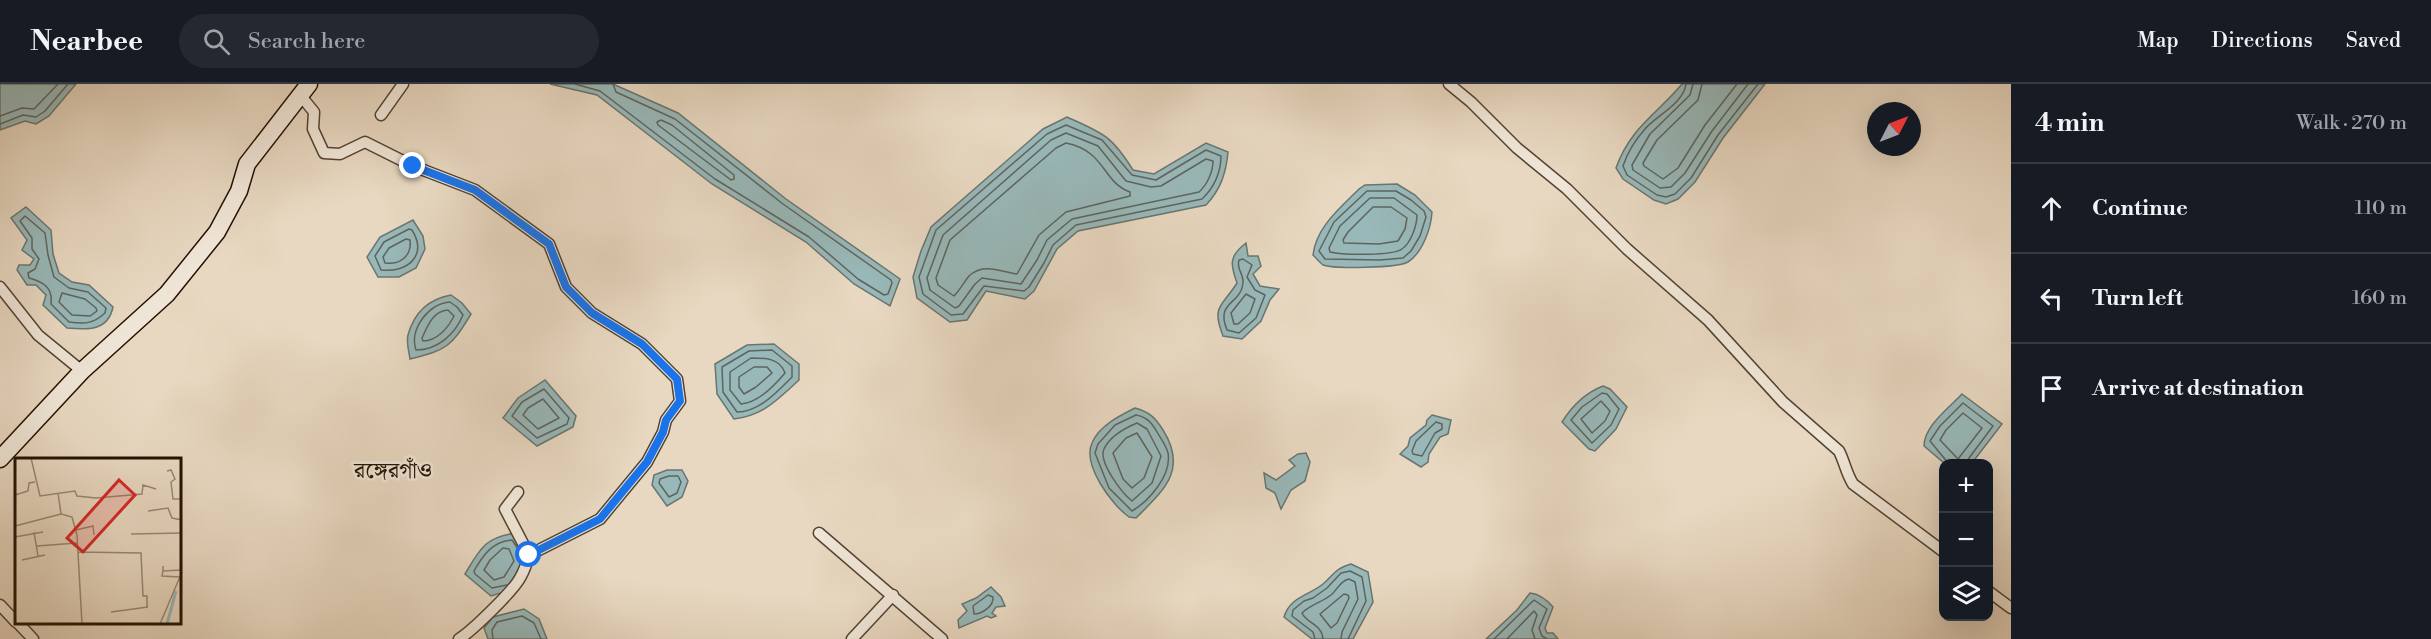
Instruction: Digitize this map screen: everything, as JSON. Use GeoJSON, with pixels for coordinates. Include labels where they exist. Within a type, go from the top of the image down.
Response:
{"type":"FeatureCollection","features":[{"type":"Feature","properties":{"kind":"street"},"geometry":{"type":"LineString","coordinates":[[0,459],[82,371],[166,294],[218,232],[239,191],[248,164],[309,84]]}},
{"type":"Feature","properties":{"kind":"street"},"geometry":{"type":"LineString","coordinates":[[381,115],[403,84]]}},
{"type":"Feature","properties":{"kind":"street"},"geometry":{"type":"LineString","coordinates":[[1449,84],[1471,102],[1517,148],[1567,189],[1627,249],[1708,320],[1783,402],[1839,452],[1853,484],[1939,548]]}},
{"type":"Feature","properties":{"kind":"street"},"geometry":{"type":"LineString","coordinates":[[297,98],[305,101],[314,112],[313,129],[324,153],[340,154],[365,142],[413,166],[475,190],[540,237],[549,244],[566,287],[592,313],[642,344],[677,379],[680,401],[666,420],[663,432],[647,462],[600,519],[529,555],[519,580],[479,623],[459,639]]}},
{"type":"Feature","properties":{"kind":"street"},"geometry":{"type":"LineString","coordinates":[[0,287],[38,335],[82,371]]}},
{"type":"Feature","properties":{"kind":"street"},"geometry":{"type":"LineString","coordinates":[[518,492],[504,509],[529,555]]}},
{"type":"Feature","properties":{"kind":"street"},"geometry":{"type":"LineString","coordinates":[[819,533],[942,639]]}},
{"type":"Feature","properties":{"kind":"street"},"geometry":{"type":"LineString","coordinates":[[1993,594],[2011,608]]}},
{"type":"Feature","properties":{"kind":"street"},"geometry":{"type":"LineString","coordinates":[[852,639],[893,595]]}},
{"type":"Feature","properties":{"kind":"street"},"geometry":{"type":"LineString","coordinates":[[0,605],[15,620]]}},
{"type":"Feature","properties":{"kind":"street"},"geometry":{"type":"LineString","coordinates":[[19,624],[33,639]]}},
{"type":"Feature","properties":{"kind":"water"},"geometry":{"type":"Polygon","coordinates":[[[0,84],[76,84],[49,116],[36,124],[25,121],[0,130],[0,84]]]}},
{"type":"Feature","properties":{"kind":"water"},"geometry":{"type":"Polygon","coordinates":[[[550,84],[613,84],[678,113],[786,199],[900,279],[890,306],[854,284],[806,242],[712,184],[597,95],[550,84]]]}},
{"type":"Feature","properties":{"kind":"water"},"geometry":{"type":"Polygon","coordinates":[[[1682,84],[1765,84],[1723,138],[1695,182],[1678,199],[1666,204],[1654,200],[1623,179],[1616,168],[1636,132],[1682,84]]]}},
{"type":"Feature","properties":{"kind":"water"},"geometry":{"type":"Polygon","coordinates":[[[1067,117],[1106,137],[1119,149],[1133,170],[1154,174],[1206,143],[1228,152],[1222,180],[1206,205],[1078,231],[1057,249],[1034,291],[1025,299],[986,291],[967,320],[950,322],[917,298],[913,277],[931,227],[1043,129],[1067,117]]]}},
{"type":"Feature","properties":{"kind":"water"},"geometry":{"type":"Polygon","coordinates":[[[1397,184],[1415,195],[1432,212],[1425,240],[1413,258],[1408,262],[1392,266],[1340,267],[1323,265],[1313,255],[1324,227],[1337,210],[1359,189],[1365,185],[1397,184]]]}},
{"type":"Feature","properties":{"kind":"water"},"geometry":{"type":"Polygon","coordinates":[[[26,207],[51,230],[53,254],[59,273],[72,282],[89,285],[113,307],[107,321],[102,325],[89,329],[67,328],[43,305],[46,295],[36,285],[27,285],[17,270],[19,265],[30,265],[34,259],[22,250],[27,240],[11,218],[26,207]]]}},
{"type":"Feature","properties":{"kind":"water"},"geometry":{"type":"Polygon","coordinates":[[[413,220],[423,236],[425,249],[416,268],[399,277],[378,277],[367,257],[380,237],[413,220]]]}},
{"type":"Feature","properties":{"kind":"water"},"geometry":{"type":"Polygon","coordinates":[[[1246,243],[1248,256],[1258,256],[1261,266],[1253,274],[1260,286],[1279,289],[1270,300],[1261,321],[1242,339],[1223,336],[1218,312],[1237,283],[1232,261],[1236,252],[1246,243]]]}},
{"type":"Feature","properties":{"kind":"water"},"geometry":{"type":"Polygon","coordinates":[[[451,295],[471,314],[464,325],[447,346],[410,359],[407,338],[414,320],[429,304],[451,295]]]}},
{"type":"Feature","properties":{"kind":"water"},"geometry":{"type":"Polygon","coordinates":[[[774,344],[799,364],[799,380],[762,410],[734,419],[717,394],[715,364],[747,345],[774,344]]]}},
{"type":"Feature","properties":{"kind":"water"},"geometry":{"type":"Polygon","coordinates":[[[545,380],[576,416],[573,427],[537,446],[503,418],[518,398],[545,380]]]}},
{"type":"Feature","properties":{"kind":"water"},"geometry":{"type":"Polygon","coordinates":[[[1603,386],[1610,389],[1627,407],[1616,429],[1595,451],[1589,449],[1562,422],[1590,392],[1603,386]]]}},
{"type":"Feature","properties":{"kind":"water"},"geometry":{"type":"Polygon","coordinates":[[[1962,394],[2002,424],[1975,459],[1939,459],[1924,446],[1928,431],[1962,394]]]}},
{"type":"Feature","properties":{"kind":"water"},"geometry":{"type":"Polygon","coordinates":[[[1135,408],[1148,413],[1157,422],[1170,444],[1173,457],[1173,468],[1163,488],[1136,518],[1129,517],[1122,511],[1100,484],[1091,462],[1090,452],[1099,431],[1116,418],[1135,408]]]}},
{"type":"Feature","properties":{"kind":"water"},"geometry":{"type":"Polygon","coordinates":[[[1432,415],[1451,420],[1448,434],[1440,437],[1429,454],[1428,462],[1421,467],[1400,454],[1408,446],[1410,438],[1426,425],[1432,415]]]}},
{"type":"Feature","properties":{"kind":"water"},"geometry":{"type":"Polygon","coordinates":[[[1306,453],[1310,462],[1305,481],[1291,490],[1281,509],[1275,493],[1266,488],[1264,473],[1276,480],[1295,466],[1289,460],[1298,454],[1306,453]]]}},
{"type":"Feature","properties":{"kind":"water"},"geometry":{"type":"Polygon","coordinates":[[[667,470],[682,470],[688,481],[682,497],[667,506],[652,485],[654,475],[667,470]]]}},
{"type":"Feature","properties":{"kind":"water"},"geometry":{"type":"Polygon","coordinates":[[[516,533],[529,555],[511,590],[491,596],[465,574],[480,551],[490,541],[516,533]]]}},
{"type":"Feature","properties":{"kind":"water"},"geometry":{"type":"Polygon","coordinates":[[[1351,564],[1368,572],[1373,602],[1353,639],[1312,639],[1284,617],[1295,601],[1323,584],[1338,570],[1351,564]]]}},
{"type":"Feature","properties":{"kind":"water"},"geometry":{"type":"Polygon","coordinates":[[[991,587],[1001,597],[1005,606],[996,607],[992,613],[996,616],[991,618],[987,616],[959,628],[958,620],[967,611],[962,604],[976,598],[991,587]]]}},
{"type":"Feature","properties":{"kind":"water"},"geometry":{"type":"Polygon","coordinates":[[[1530,593],[1543,598],[1553,607],[1545,628],[1547,633],[1553,633],[1558,639],[1486,639],[1517,610],[1530,593]]]}},
{"type":"Feature","properties":{"kind":"water"},"geometry":{"type":"Polygon","coordinates":[[[524,609],[539,619],[547,639],[488,639],[484,628],[493,617],[524,609]]]}},
{"type":"Feature","properties":{"kind":"district","name":"রঙ্গেরগাঁও"},"geometry":{"type":"Point","coordinates":[393,470]}},
{"type":"Feature","properties":{"kind":"route"},"geometry":{"type":"LineString","coordinates":[[413,166],[475,190],[549,244],[566,287],[592,313],[642,344],[677,379],[680,401],[666,420],[663,432],[647,462],[600,519],[529,555]]}}]}
